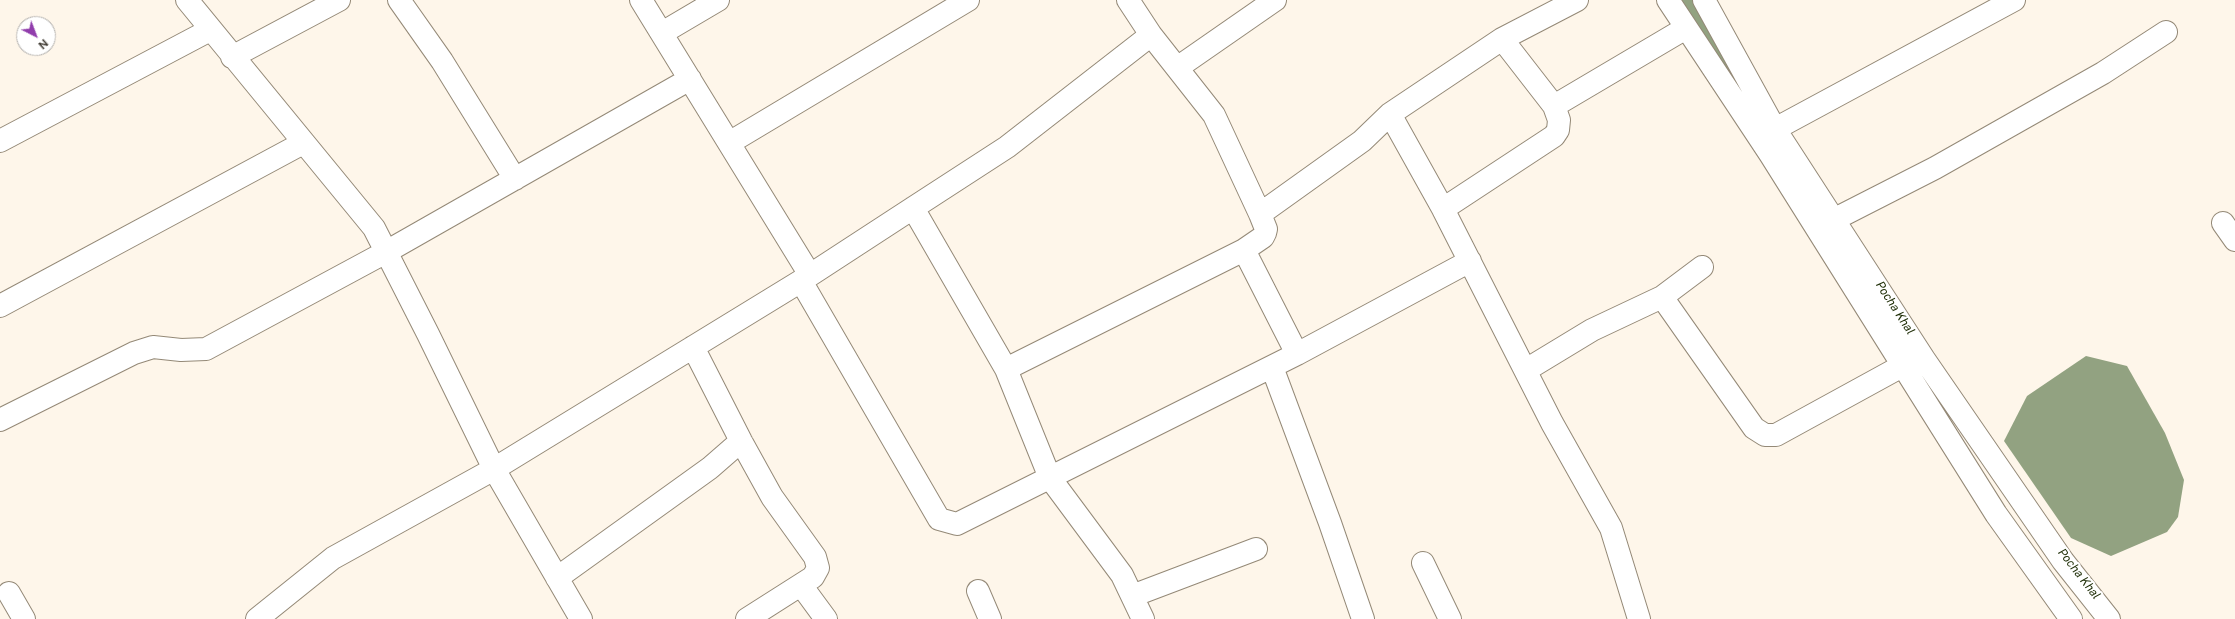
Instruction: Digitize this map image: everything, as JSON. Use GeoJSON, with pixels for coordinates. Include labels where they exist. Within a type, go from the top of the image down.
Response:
{"type":"FeatureCollection","features":[{"type":"Feature","properties":{"kind":"street"},"geometry":{"type":"LineString","coordinates":[[187,0],[232,57],[374,228],[494,469],[581,619]]}},
{"type":"Feature","properties":{"kind":"street"},"geometry":{"type":"LineString","coordinates":[[232,57],[339,0]]}},
{"type":"Feature","properties":{"kind":"street"},"geometry":{"type":"LineString","coordinates":[[399,0],[442,61],[515,179]]}},
{"type":"Feature","properties":{"kind":"street"},"geometry":{"type":"LineString","coordinates":[[641,0],[729,143],[806,278],[939,519],[958,524],[1272,368],[1470,261]]}},
{"type":"Feature","properties":{"kind":"street"},"geometry":{"type":"LineString","coordinates":[[662,33],[718,0]]}},
{"type":"Feature","properties":{"kind":"street"},"geometry":{"type":"LineString","coordinates":[[729,143],[968,0]]}},
{"type":"Feature","properties":{"kind":"street"},"geometry":{"type":"LineString","coordinates":[[1006,369],[1244,250],[1263,237],[1265,233],[1266,229],[1260,214],[1214,115],[1151,35],[1128,0]]}},
{"type":"Feature","properties":{"kind":"street"},"geometry":{"type":"LineString","coordinates":[[1177,68],[1275,0]]}},
{"type":"Feature","properties":{"kind":"street"},"geometry":{"type":"LineString","coordinates":[[1260,214],[1362,142],[1390,114],[1502,39],[1577,0]]}},
{"type":"Feature","properties":{"kind":"street"},"geometry":{"type":"LineString","coordinates":[[1668,0],[1770,154],[1996,514],[2071,619]]}},
{"type":"Feature","properties":{"kind":"street"},"geometry":{"type":"LineString","coordinates":[[1704,0],[1775,129],[1835,219],[1937,378],[2063,561],[2109,619]]}},
{"type":"Feature","properties":{"kind":"street"},"geometry":{"type":"LineString","coordinates":[[1775,129],[2014,0]]}},
{"type":"Feature","properties":{"kind":"street"},"geometry":{"type":"LineString","coordinates":[[1554,106],[1686,28]]}},
{"type":"Feature","properties":{"kind":"street"},"geometry":{"type":"LineString","coordinates":[[0,141],[210,30]]}},
{"type":"Feature","properties":{"kind":"street"},"geometry":{"type":"LineString","coordinates":[[1835,219],[1936,168],[2103,73],[2166,32]]}},
{"type":"Feature","properties":{"kind":"street"},"geometry":{"type":"LineString","coordinates":[[257,619],[333,558],[494,469],[806,278],[1007,147],[1151,35]]}},
{"type":"Feature","properties":{"kind":"street"},"geometry":{"type":"LineString","coordinates":[[1443,208],[1554,136],[1560,120],[1554,106],[1502,39]]}},
{"type":"Feature","properties":{"kind":"street"},"geometry":{"type":"LineString","coordinates":[[0,420],[134,353],[153,347],[181,350],[206,349],[386,252],[690,79]]}},
{"type":"Feature","properties":{"kind":"street"},"geometry":{"type":"LineString","coordinates":[[1390,114],[1443,208],[1552,423],[1611,528],[1639,619]]}},
{"type":"Feature","properties":{"kind":"street"},"geometry":{"type":"LineString","coordinates":[[0,306],[303,143]]}},
{"type":"Feature","properties":{"kind":"street"},"geometry":{"type":"LineString","coordinates":[[913,208],[1006,369],[1050,478],[1122,575],[1143,619]]}},
{"type":"Feature","properties":{"kind":"street"},"geometry":{"type":"LineString","coordinates":[[1244,250],[1297,354]]}},
{"type":"Feature","properties":{"kind":"street"},"geometry":{"type":"LineString","coordinates":[[1526,370],[1592,330],[1662,296],[1702,267]]}},
{"type":"Feature","properties":{"kind":"street"},"geometry":{"type":"LineString","coordinates":[[1662,296],[1754,428],[1765,435],[1776,435],[1902,366]]}},
{"type":"Feature","properties":{"kind":"street"},"geometry":{"type":"LineString","coordinates":[[693,347],[741,441],[772,497],[816,556],[818,568],[813,577],[747,619]]}},
{"type":"Feature","properties":{"kind":"street"},"geometry":{"type":"LineString","coordinates":[[1272,368],[1330,523],[1363,619]]}},
{"type":"Feature","properties":{"kind":"street"},"geometry":{"type":"LineString","coordinates":[[557,578],[704,473],[741,441]]}},
{"type":"Feature","properties":{"kind":"street"},"geometry":{"type":"LineString","coordinates":[[1132,596],[1256,549]]}},
{"type":"Feature","properties":{"kind":"street"},"geometry":{"type":"LineString","coordinates":[[1423,562],[1450,619]]}},
{"type":"Feature","properties":{"kind":"street"},"geometry":{"type":"LineString","coordinates":[[801,585],[826,619]]}},
{"type":"Feature","properties":{"kind":"street"},"geometry":{"type":"LineString","coordinates":[[978,591],[990,619]]}},
{"type":"Feature","properties":{"kind":"street"},"geometry":{"type":"LineString","coordinates":[[9,593],[24,619]]}},
{"type":"Feature","properties":{"kind":"shaded area"},"geometry":{"type":"Polygon","coordinates":[[[2086,356],[2127,366],[2165,433],[2184,480],[2178,517],[2167,532],[2111,556],[2071,538],[2004,441],[2027,396],[2086,356]]]}},
{"type":"Feature","properties":{"kind":"waterway","name":"Pocha Khal"},"geometry":{"type":"LineString","coordinates":[[1687,0],[1730,69]]}}]}
